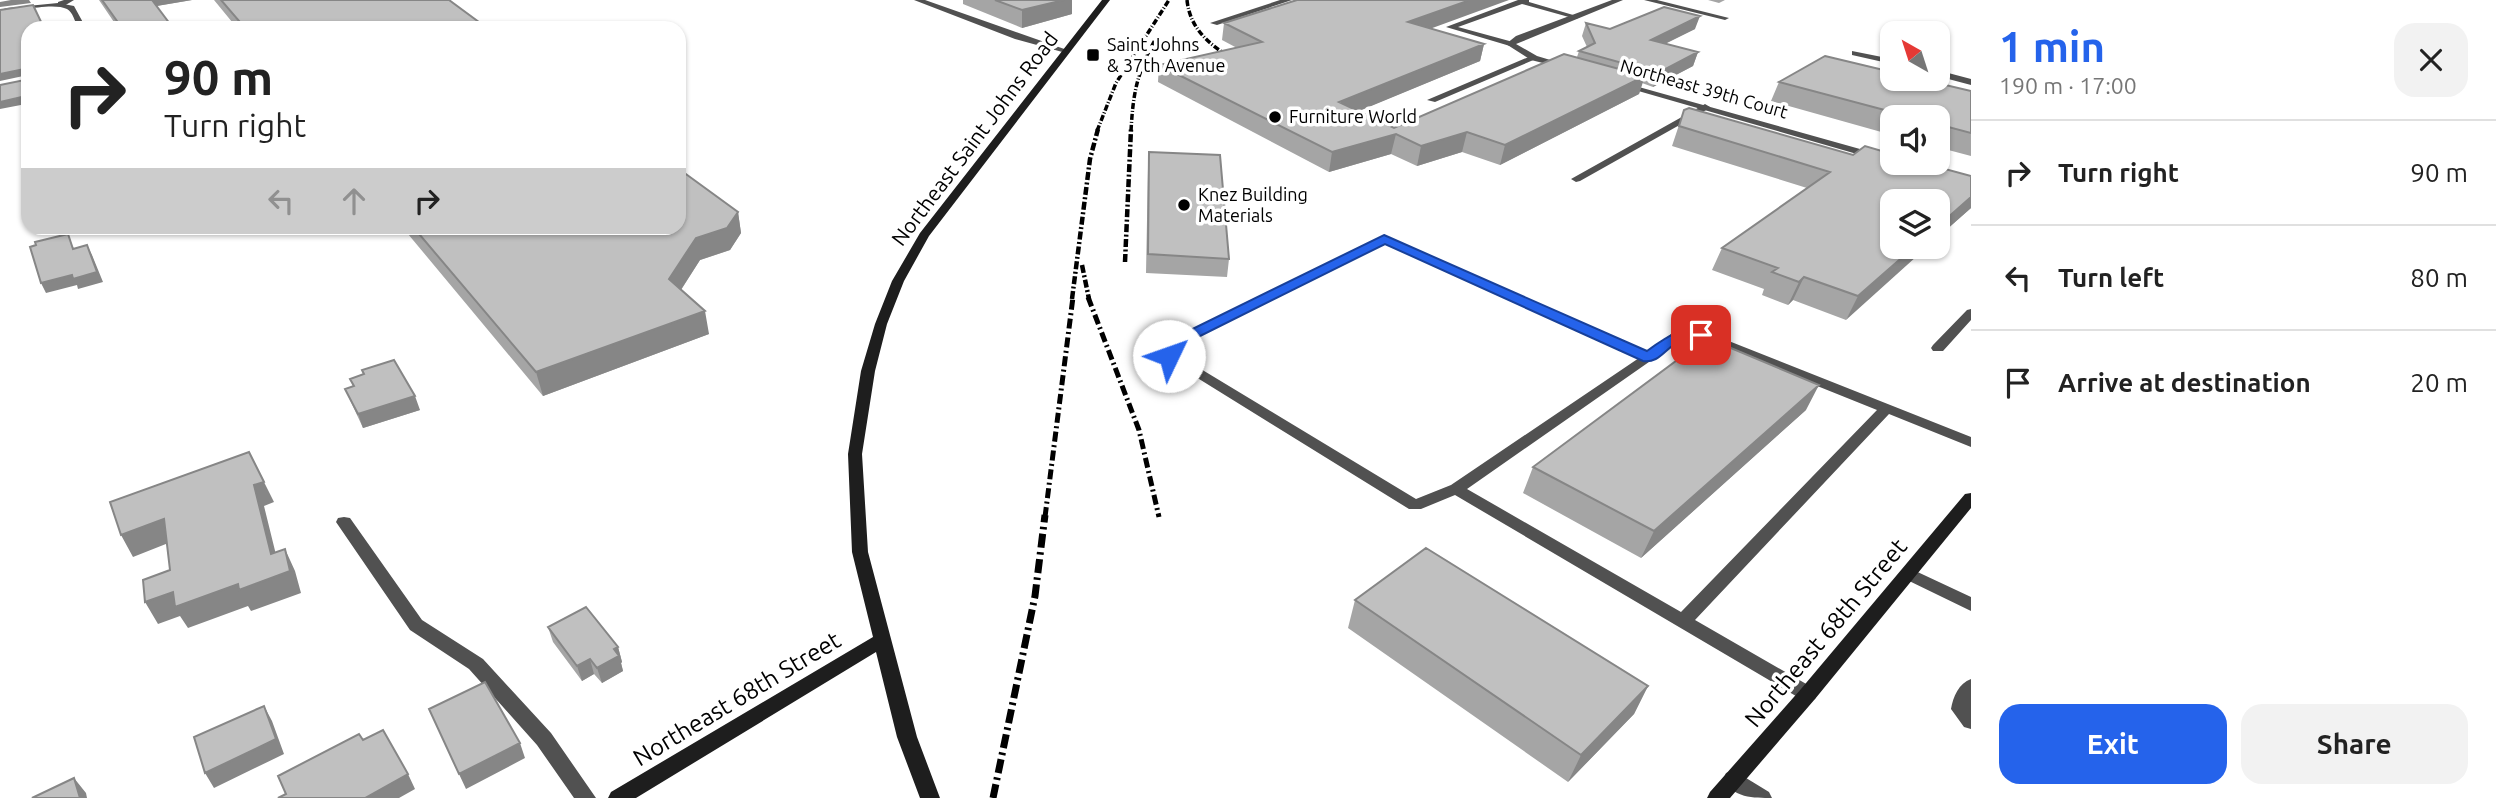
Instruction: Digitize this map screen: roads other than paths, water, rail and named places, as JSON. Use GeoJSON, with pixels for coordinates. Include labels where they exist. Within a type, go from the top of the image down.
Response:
{"type":"FeatureCollection","features":[{"type":"Feature","properties":{"kind":"main road","name":"Northeast Saint Johns Road"},"geometry":{"type":"LineString","coordinates":[[930,798],[907,737],[860,552],[855,454],[868,371],[881,324],[898,281],[924,235],[1106,0]]}},
{"type":"Feature","properties":{"kind":"main road","name":"Northeast 68th Street"},"geometry":{"type":"LineString","coordinates":[[1717,798],[1909,575],[1971,498]]}},
{"type":"Feature","properties":{"kind":"main road","name":"Northeast 68th Street"},"geometry":{"type":"LineString","coordinates":[[618,798],[881,641]]}},
{"type":"Feature","properties":{"kind":"street"},"geometry":{"type":"LineString","coordinates":[[0,12],[61,4],[70,0]]}},
{"type":"Feature","properties":{"kind":"street"},"geometry":{"type":"LineString","coordinates":[[918,0],[1018,37],[1066,51]]}},
{"type":"Feature","properties":{"kind":"street"},"geometry":{"type":"LineString","coordinates":[[1214,23],[1288,0]]}},
{"type":"Feature","properties":{"kind":"street"},"geometry":{"type":"LineString","coordinates":[[1574,69],[1534,58],[1510,44],[1450,27],[1524,0],[1526,4],[1576,17]]}},
{"type":"Feature","properties":{"kind":"street"},"geometry":{"type":"LineString","coordinates":[[1510,44],[1519,38],[1619,0]]}},
{"type":"Feature","properties":{"kind":"street"},"geometry":{"type":"LineString","coordinates":[[1648,0],[1725,18]]}},
{"type":"Feature","properties":{"kind":"street"},"geometry":{"type":"LineString","coordinates":[[61,4],[71,7],[78,21]]}},
{"type":"Feature","properties":{"kind":"street"},"geometry":{"type":"LineString","coordinates":[[1855,53],[1880,59]]}},
{"type":"Feature","properties":{"kind":"street"},"geometry":{"type":"LineString","coordinates":[[1432,100],[1534,58]]}},
{"type":"Feature","properties":{"kind":"street"},"geometry":{"type":"LineString","coordinates":[[1950,77],[1971,82]]}},
{"type":"Feature","properties":{"kind":"street","name":"Northeast 39th Court"},"geometry":{"type":"LineString","coordinates":[[1613,81],[1880,158]]}},
{"type":"Feature","properties":{"kind":"street"},"geometry":{"type":"LineString","coordinates":[[1576,179],[1705,107]]}},
{"type":"Feature","properties":{"kind":"street"},"geometry":{"type":"LineString","coordinates":[[1649,357],[1384,239],[1169,346],[1169,356],[1415,505],[1455,489],[1649,357],[1676,337],[1701,335],[1971,442]]}},
{"type":"Feature","properties":{"kind":"street"},"geometry":{"type":"LineString","coordinates":[[1938,348],[1971,313]]}},
{"type":"Feature","properties":{"kind":"street"},"geometry":{"type":"LineString","coordinates":[[1682,621],[1887,408]]}},
{"type":"Feature","properties":{"kind":"street"},"geometry":{"type":"LineString","coordinates":[[1455,489],[1808,694]]}},
{"type":"Feature","properties":{"kind":"street"},"geometry":{"type":"LineString","coordinates":[[344,522],[416,625],[476,664],[544,739],[586,798]]}},
{"type":"Feature","properties":{"kind":"street"},"geometry":{"type":"LineString","coordinates":[[1909,575],[1971,605]]}},
{"type":"Feature","properties":{"kind":"street"},"geometry":{"type":"LineString","coordinates":[[1971,686],[1962,700],[1961,709],[1971,721]]}},
{"type":"Feature","properties":{"kind":"street"},"geometry":{"type":"LineString","coordinates":[[1733,779],[1762,798]]}},
{"type":"Feature","properties":{"kind":"railway"},"geometry":{"type":"LineString","coordinates":[[1097,131],[1116,83],[1169,0]]}},
{"type":"Feature","properties":{"kind":"railway"},"geometry":{"type":"LineString","coordinates":[[1187,0],[1197,29],[1218,49],[1236,61]]}},
{"type":"Feature","properties":{"kind":"railway"},"geometry":{"type":"LineString","coordinates":[[1131,131],[1137,84],[1155,40]]}},
{"type":"Feature","properties":{"kind":"railway"},"geometry":{"type":"LineString","coordinates":[[1072,299],[1090,159],[1098,129]]}},
{"type":"Feature","properties":{"kind":"railway"},"geometry":{"type":"LineString","coordinates":[[1125,262],[1131,129]]}},
{"type":"Feature","properties":{"kind":"railway"},"geometry":{"type":"LineString","coordinates":[[1082,265],[1089,299]]}},
{"type":"Feature","properties":{"kind":"railway"},"geometry":{"type":"LineString","coordinates":[[1045,517],[1073,297]]}},
{"type":"Feature","properties":{"kind":"railway"},"geometry":{"type":"LineString","coordinates":[[1088,297],[1139,430],[1159,517]]}},
{"type":"Feature","properties":{"kind":"railway"},"geometry":{"type":"LineString","coordinates":[[993,798],[1035,596],[1045,515]]}},
{"type":"Feature","properties":{"kind":"place","name":"Saint Johns & 37th Avenue"},"geometry":{"type":"Point","coordinates":[1093,55]}},
{"type":"Feature","properties":{"kind":"place","name":"Furniture World"},"geometry":{"type":"Point","coordinates":[1275,117]}},
{"type":"Feature","properties":{"kind":"place","name":"Knez Building Materials"},"geometry":{"type":"Point","coordinates":[1184,205]}}]}
